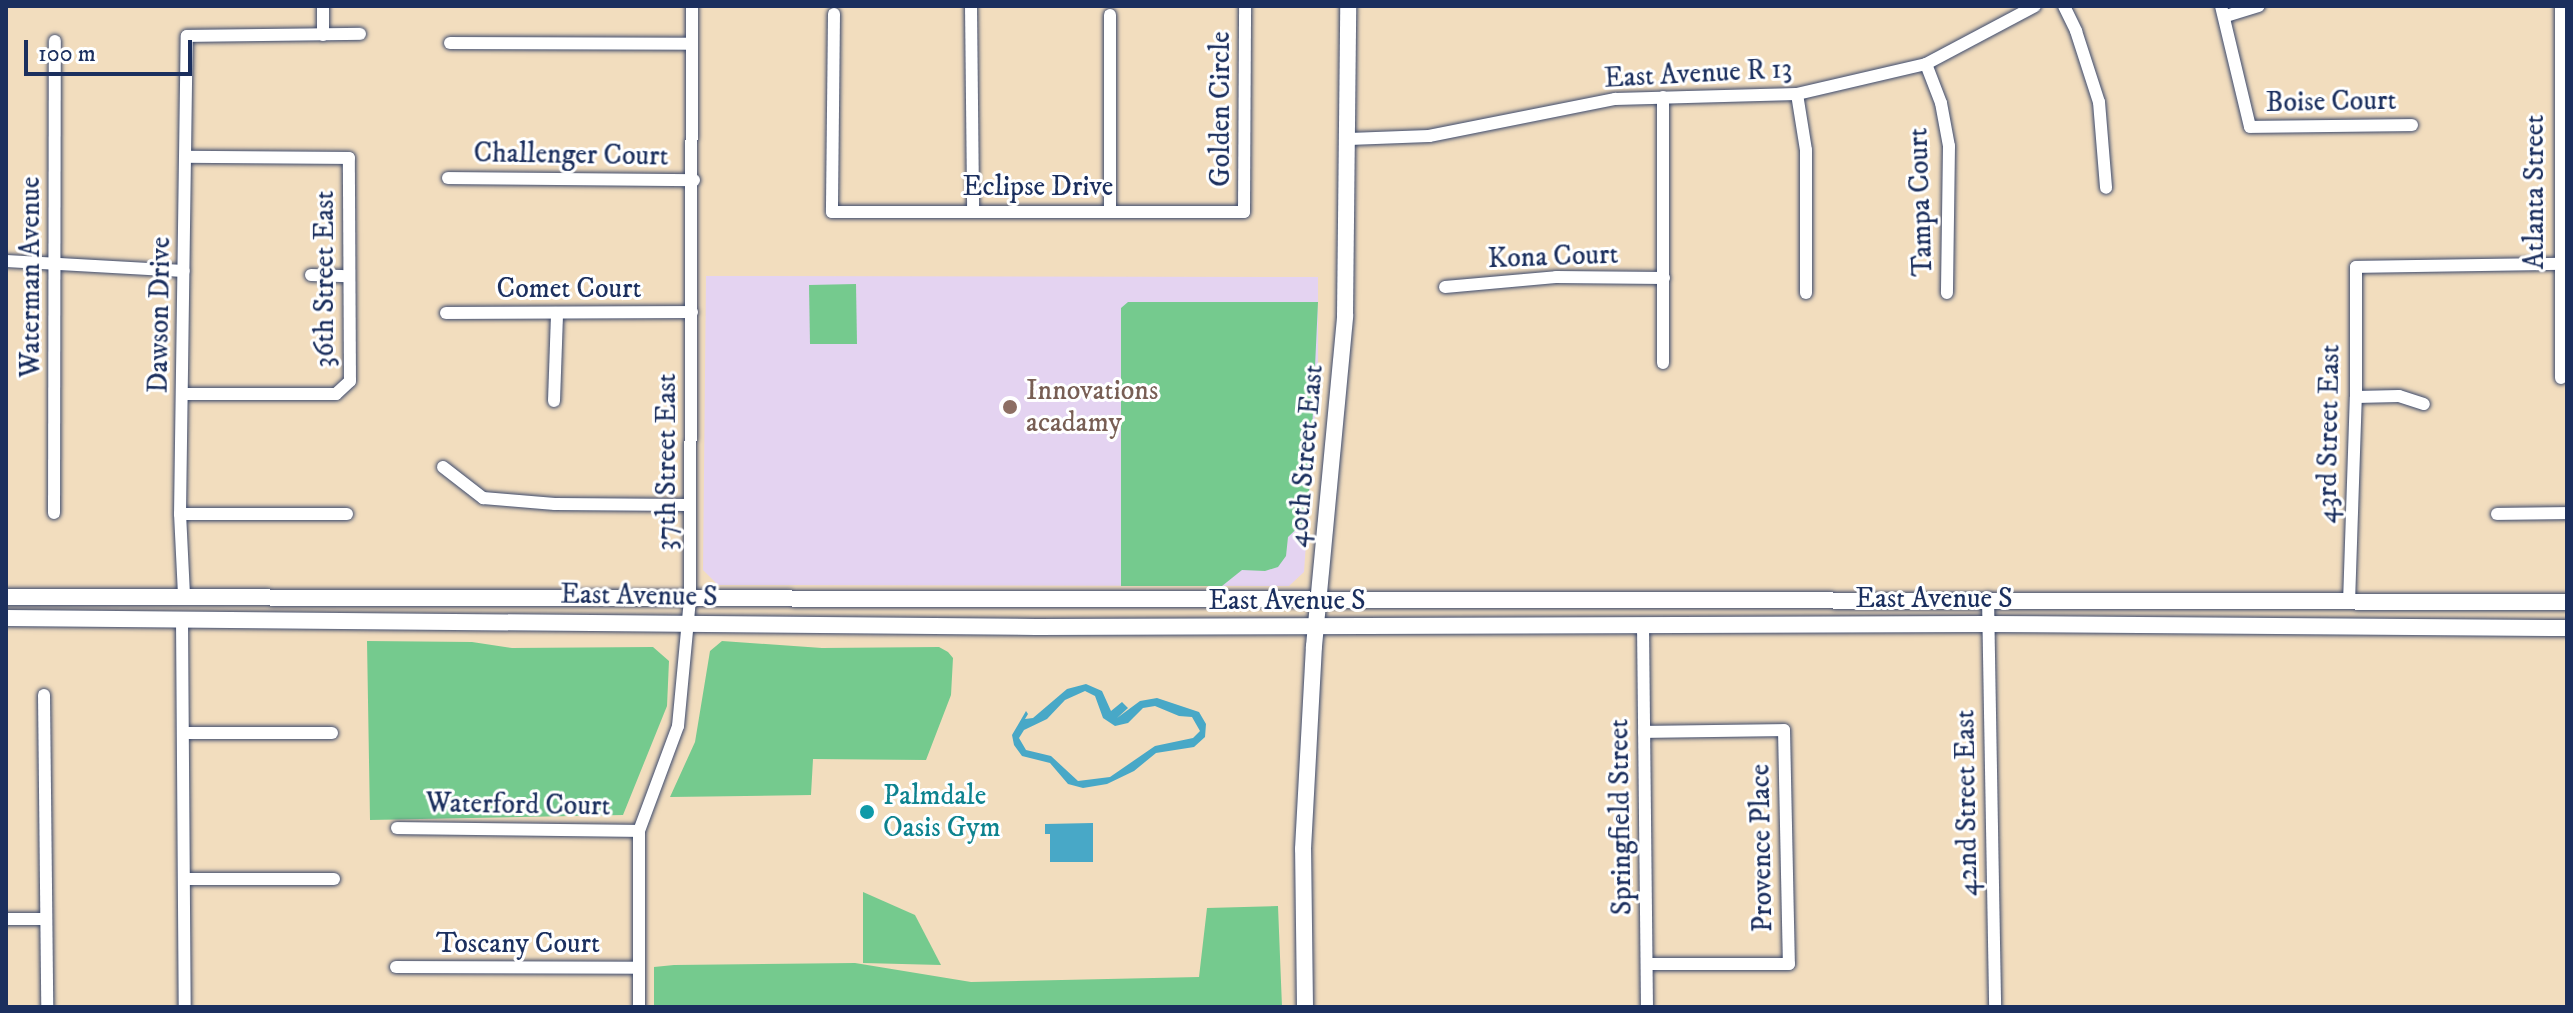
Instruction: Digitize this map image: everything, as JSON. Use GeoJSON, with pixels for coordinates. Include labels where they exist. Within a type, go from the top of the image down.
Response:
{"type":"FeatureCollection","features":[{"type":"Feature","properties":{"kind":"main road","name":"40th Street East"},"geometry":{"type":"LineString","coordinates":[[1305,1007],[1303,849],[1318,627],[1345,316],[1348,6]]}},
{"type":"Feature","properties":{"kind":"main road","name":"East Avenue S"},"geometry":{"type":"LineString","coordinates":[[6,597],[1988,598],[2349,603],[2567,602]]}},
{"type":"Feature","properties":{"kind":"main road","name":"East Avenue S"},"geometry":{"type":"LineString","coordinates":[[6,618],[1318,627],[1988,624],[2567,628]]}},
{"type":"Feature","properties":{"kind":"street"},"geometry":{"type":"LineString","coordinates":[[323,6],[323,35],[360,34]]}},
{"type":"Feature","properties":{"kind":"street","name":"37th Street East"},"geometry":{"type":"LineString","coordinates":[[639,1007],[639,831],[678,726],[690,598],[694,180],[692,6]]}},
{"type":"Feature","properties":{"kind":"street"},"geometry":{"type":"LineString","coordinates":[[971,6],[973,211]]}},
{"type":"Feature","properties":{"kind":"street","name":"Golden Circle"},"geometry":{"type":"LineString","coordinates":[[1244,212],[1245,6]]}},
{"type":"Feature","properties":{"kind":"street","name":"East Avenue R 13"},"geometry":{"type":"LineString","coordinates":[[1349,139],[1429,136],[1615,99],[1797,94],[1926,64],[2035,6]]}},
{"type":"Feature","properties":{"kind":"street"},"geometry":{"type":"LineString","coordinates":[[2064,6],[2076,31],[2099,102],[2106,188]]}},
{"type":"Feature","properties":{"kind":"street"},"geometry":{"type":"LineString","coordinates":[[2224,11],[2258,6]]}},
{"type":"Feature","properties":{"kind":"street","name":"Atlanta Street"},"geometry":{"type":"LineString","coordinates":[[2561,6],[2558,264],[2561,378]]}},
{"type":"Feature","properties":{"kind":"street","name":"Boise Court"},"geometry":{"type":"LineString","coordinates":[[2224,11],[2250,127],[2412,125]]}},
{"type":"Feature","properties":{"kind":"street","name":"Eclipse Drive"},"geometry":{"type":"LineString","coordinates":[[834,14],[832,212],[1244,212]]}},
{"type":"Feature","properties":{"kind":"street"},"geometry":{"type":"LineString","coordinates":[[1110,15],[1110,211]]}},
{"type":"Feature","properties":{"kind":"street","name":"Dawson Drive"},"geometry":{"type":"LineString","coordinates":[[184,595],[180,514],[187,36],[323,35]]}},
{"type":"Feature","properties":{"kind":"street","name":"Waterman Avenue"},"geometry":{"type":"LineString","coordinates":[[54,513],[55,41]]}},
{"type":"Feature","properties":{"kind":"street"},"geometry":{"type":"LineString","coordinates":[[450,43],[692,44]]}},
{"type":"Feature","properties":{"kind":"street","name":"Tampa Court"},"geometry":{"type":"LineString","coordinates":[[1926,64],[1941,103],[1949,146],[1947,293]]}},
{"type":"Feature","properties":{"kind":"street"},"geometry":{"type":"LineString","coordinates":[[1797,94],[1806,150],[1806,293]]}},
{"type":"Feature","properties":{"kind":"street"},"geometry":{"type":"LineString","coordinates":[[1663,97],[1663,363]]}},
{"type":"Feature","properties":{"kind":"street","name":"36th Street East"},"geometry":{"type":"LineString","coordinates":[[183,394],[336,394],[350,381],[349,158],[186,157]]}},
{"type":"Feature","properties":{"kind":"street","name":"Challenger Court"},"geometry":{"type":"LineString","coordinates":[[448,178],[694,180]]}},
{"type":"Feature","properties":{"kind":"street"},"geometry":{"type":"LineString","coordinates":[[6,261],[184,271]]}},
{"type":"Feature","properties":{"kind":"street","name":"43rd Street East"},"geometry":{"type":"LineString","coordinates":[[2349,603],[2356,397],[2356,267],[2558,264]]}},
{"type":"Feature","properties":{"kind":"street"},"geometry":{"type":"LineString","coordinates":[[311,275],[348,276]]}},
{"type":"Feature","properties":{"kind":"street","name":"Kona Court"},"geometry":{"type":"LineString","coordinates":[[1445,287],[1556,277],[1664,278]]}},
{"type":"Feature","properties":{"kind":"street","name":"Comet Court"},"geometry":{"type":"LineString","coordinates":[[446,313],[692,312]]}},
{"type":"Feature","properties":{"kind":"street"},"geometry":{"type":"LineString","coordinates":[[554,401],[557,313]]}},
{"type":"Feature","properties":{"kind":"street"},"geometry":{"type":"LineString","coordinates":[[2356,397],[2399,396],[2424,404]]}},
{"type":"Feature","properties":{"kind":"street"},"geometry":{"type":"LineString","coordinates":[[443,467],[483,498],[555,504],[690,505]]}},
{"type":"Feature","properties":{"kind":"street"},"geometry":{"type":"LineString","coordinates":[[2497,514],[2567,513]]}},
{"type":"Feature","properties":{"kind":"street"},"geometry":{"type":"LineString","coordinates":[[180,514],[347,514]]}},
{"type":"Feature","properties":{"kind":"street","name":"42nd Street East"},"geometry":{"type":"LineString","coordinates":[[1988,598],[1995,1007]]}},
{"type":"Feature","properties":{"kind":"street"},"geometry":{"type":"LineString","coordinates":[[182,619],[185,1007]]}},
{"type":"Feature","properties":{"kind":"street","name":"Springfield Street"},"geometry":{"type":"LineString","coordinates":[[1643,626],[1647,1007]]}},
{"type":"Feature","properties":{"kind":"street"},"geometry":{"type":"LineString","coordinates":[[44,695],[47,1007]]}},
{"type":"Feature","properties":{"kind":"street","name":"Provence Place"},"geometry":{"type":"LineString","coordinates":[[1644,732],[1784,730],[1789,964],[1647,964]]}},
{"type":"Feature","properties":{"kind":"street"},"geometry":{"type":"LineString","coordinates":[[184,733],[332,733]]}},
{"type":"Feature","properties":{"kind":"street","name":"Waterford Court"},"geometry":{"type":"LineString","coordinates":[[397,828],[639,831]]}},
{"type":"Feature","properties":{"kind":"street"},"geometry":{"type":"LineString","coordinates":[[184,879],[334,879]]}},
{"type":"Feature","properties":{"kind":"street"},"geometry":{"type":"LineString","coordinates":[[6,919],[46,919]]}},
{"type":"Feature","properties":{"kind":"street","name":"Toscany Court"},"geometry":{"type":"LineString","coordinates":[[396,967],[639,968]]}},
{"type":"Feature","properties":{"kind":"shaded area","name":"Innovations acadamy"},"geometry":{"type":"Polygon","coordinates":[[[706,276],[1318,277],[1318,374],[1304,572],[1289,586],[718,585],[703,570],[706,276]]]}},
{"type":"Feature","properties":{"kind":"green space"},"geometry":{"type":"Polygon","coordinates":[[[856,284],[857,344],[810,344],[809,285],[856,284]]]}},
{"type":"Feature","properties":{"kind":"green space"},"geometry":{"type":"Polygon","coordinates":[[[1128,302],[1318,302],[1308,518],[1288,537],[1286,556],[1278,567],[1265,571],[1242,570],[1222,586],[1121,586],[1121,308],[1128,302]]]}},
{"type":"Feature","properties":{"kind":"green space"},"geometry":{"type":"Polygon","coordinates":[[[367,641],[472,642],[512,648],[653,647],[669,661],[667,706],[623,815],[370,820],[367,641]]]}},
{"type":"Feature","properties":{"kind":"green space"},"geometry":{"type":"Polygon","coordinates":[[[722,641],[822,648],[939,647],[948,652],[953,658],[951,695],[926,760],[813,759],[811,795],[670,797],[695,742],[710,651],[722,641]]]}},
{"type":"Feature","properties":{"kind":"green space"},"geometry":{"type":"Polygon","coordinates":[[[863,892],[915,915],[941,965],[863,963],[863,892]]]}},
{"type":"Feature","properties":{"kind":"green space"},"geometry":{"type":"Polygon","coordinates":[[[1278,906],[1282,1007],[654,1007],[654,967],[674,965],[855,963],[971,982],[1199,977],[1207,908],[1278,906]]]}},
{"type":"Feature","properties":{"kind":"water"},"geometry":{"type":"Polygon","coordinates":[[[1086,684],[1102,691],[1111,711],[1122,702],[1128,708],[1117,718],[1140,701],[1157,698],[1199,712],[1206,724],[1205,737],[1194,747],[1156,753],[1134,771],[1107,784],[1083,788],[1068,784],[1050,763],[1022,756],[1014,745],[1012,735],[1026,711],[1025,719],[1033,718],[1067,689],[1086,684]],[[1085,691],[1065,700],[1047,719],[1024,730],[1019,738],[1026,750],[1051,756],[1078,781],[1110,777],[1155,746],[1193,738],[1200,731],[1192,717],[1179,716],[1155,706],[1143,708],[1128,723],[1115,726],[1103,718],[1095,696],[1085,691]]]}},
{"type":"Feature","properties":{"kind":"water"},"geometry":{"type":"Polygon","coordinates":[[[1093,823],[1093,862],[1050,862],[1050,834],[1045,834],[1045,824],[1093,823]]]}},
{"type":"Feature","properties":{"kind":"place","name":"Innovations acadamy"},"geometry":{"type":"Point","coordinates":[1010,407]}},
{"type":"Feature","properties":{"kind":"place","name":"Palmdale Oasis Gym"},"geometry":{"type":"Point","coordinates":[867,812]}}]}
